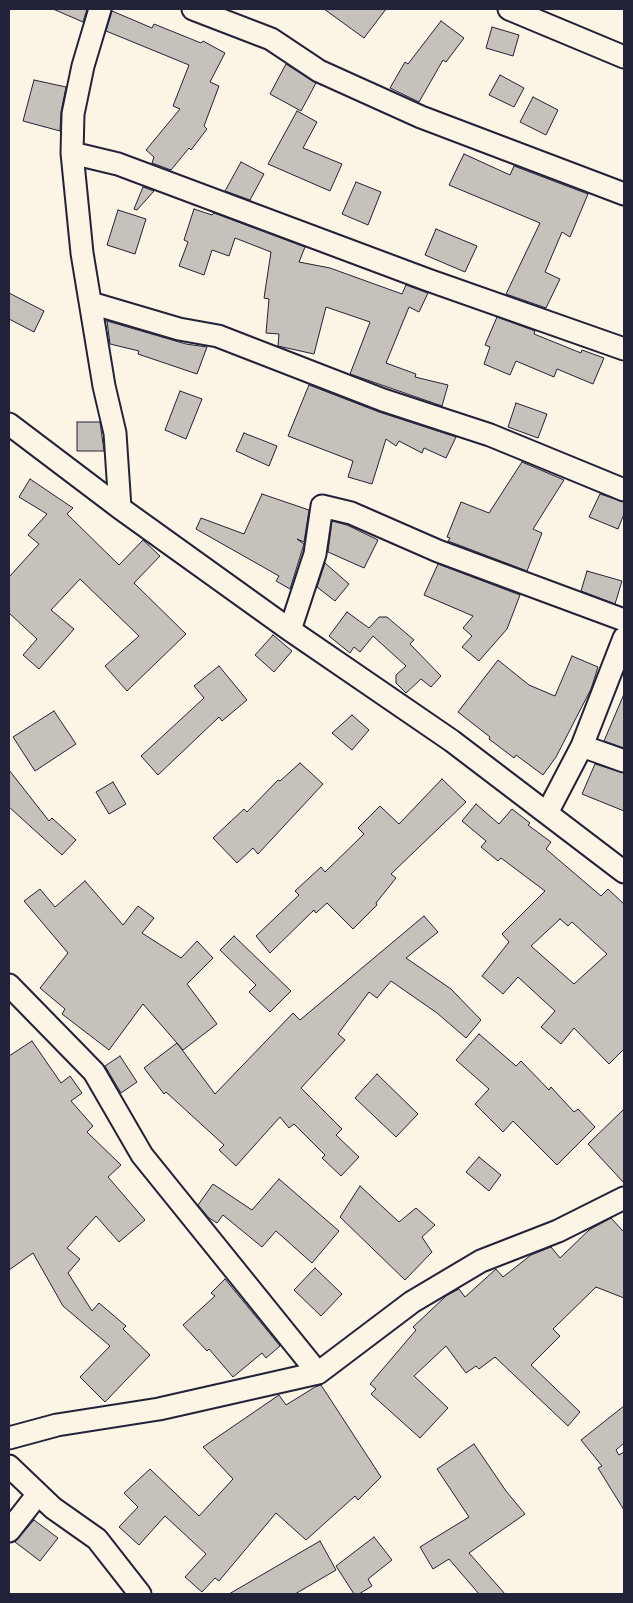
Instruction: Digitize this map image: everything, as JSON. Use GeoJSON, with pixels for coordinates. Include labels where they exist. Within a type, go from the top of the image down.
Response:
{"type":"FeatureCollection","features":[{"type":"Feature","properties":{"kind":"street"},"geometry":{"type":"LineString","coordinates":[[100,9],[83,66],[73,114],[72,153],[82,253],[104,386],[115,433],[120,508]]}},
{"type":"Feature","properties":{"kind":"street"},"geometry":{"type":"LineString","coordinates":[[193,9],[271,39],[319,71],[421,117],[624,194]]}},
{"type":"Feature","properties":{"kind":"street"},"geometry":{"type":"LineString","coordinates":[[509,9],[624,57]]}},
{"type":"Feature","properties":{"kind":"street"},"geometry":{"type":"LineString","coordinates":[[72,153],[118,164],[428,280],[624,349]]}},
{"type":"Feature","properties":{"kind":"street"},"geometry":{"type":"LineString","coordinates":[[91,303],[179,329],[218,336],[383,400],[490,435],[624,490]]}},
{"type":"Feature","properties":{"kind":"street"},"geometry":{"type":"LineString","coordinates":[[9,424],[120,508],[290,630],[444,736],[624,872]]}},
{"type":"Feature","properties":{"kind":"street"},"geometry":{"type":"LineString","coordinates":[[290,630],[315,554],[322,506],[351,513],[438,551],[624,620]]}},
{"type":"Feature","properties":{"kind":"street"},"geometry":{"type":"LineString","coordinates":[[547,813],[582,746],[624,638]]}},
{"type":"Feature","properties":{"kind":"street"},"geometry":{"type":"LineString","coordinates":[[582,746],[624,761]]}},
{"type":"Feature","properties":{"kind":"street"},"geometry":{"type":"LineString","coordinates":[[9,985],[94,1072],[142,1155],[318,1373]]}},
{"type":"Feature","properties":{"kind":"street"},"geometry":{"type":"LineString","coordinates":[[9,1438],[57,1424],[159,1409],[318,1373],[412,1302],[481,1261],[558,1230],[624,1198]]}},
{"type":"Feature","properties":{"kind":"street"},"geometry":{"type":"LineString","coordinates":[[9,1466],[53,1508],[98,1539],[140,1594]]}},
{"type":"Feature","properties":{"kind":"street"},"geometry":{"type":"LineString","coordinates":[[9,1531],[38,1494]]}},
{"type":"Feature","properties":{"kind":"building"},"geometry":{"type":"Polygon","coordinates":[[[53,9],[87,9],[83,22],[53,9]]]}},
{"type":"Feature","properties":{"kind":"building"},"geometry":{"type":"Polygon","coordinates":[[[324,9],[386,9],[364,38],[324,9]]]}},
{"type":"Feature","properties":{"kind":"building"},"geometry":{"type":"Polygon","coordinates":[[[112,11],[152,28],[154,24],[201,43],[203,41],[225,53],[210,82],[219,86],[204,126],[207,129],[191,150],[189,148],[171,170],[152,163],[154,157],[146,150],[180,109],[173,106],[189,65],[106,31],[112,11]]]}},
{"type":"Feature","properties":{"kind":"building"},"geometry":{"type":"Polygon","coordinates":[[[441,21],[464,38],[446,62],[443,60],[419,102],[390,88],[405,62],[408,64],[441,21]]]}},
{"type":"Feature","properties":{"kind":"building"},"geometry":{"type":"Polygon","coordinates":[[[492,27],[519,35],[513,56],[486,48],[492,27]]]}},
{"type":"Feature","properties":{"kind":"building"},"geometry":{"type":"Polygon","coordinates":[[[286,64],[316,83],[301,111],[270,94],[286,64]]]}},
{"type":"Feature","properties":{"kind":"building"},"geometry":{"type":"Polygon","coordinates":[[[500,75],[524,88],[514,107],[489,95],[500,75]]]}},
{"type":"Feature","properties":{"kind":"building"},"geometry":{"type":"Polygon","coordinates":[[[34,80],[66,87],[61,112],[60,131],[23,121],[34,80]]]}},
{"type":"Feature","properties":{"kind":"building"},"geometry":{"type":"Polygon","coordinates":[[[533,97],[558,110],[546,135],[520,122],[533,97]]]}},
{"type":"Feature","properties":{"kind":"building"},"geometry":{"type":"Polygon","coordinates":[[[297,111],[317,122],[303,148],[342,164],[330,191],[268,164],[297,111]]]}},
{"type":"Feature","properties":{"kind":"building"},"geometry":{"type":"Polygon","coordinates":[[[464,154],[510,175],[514,166],[588,194],[570,237],[562,232],[545,272],[560,279],[546,308],[506,294],[540,223],[449,185],[464,154]]]}},
{"type":"Feature","properties":{"kind":"building"},"geometry":{"type":"Polygon","coordinates":[[[241,162],[264,174],[250,200],[225,191],[241,162]]]}},
{"type":"Feature","properties":{"kind":"building"},"geometry":{"type":"Polygon","coordinates":[[[356,182],[381,192],[368,225],[342,214],[356,182]]]}},
{"type":"Feature","properties":{"kind":"building"},"geometry":{"type":"Polygon","coordinates":[[[143,187],[154,191],[137,210],[134,209],[143,187]]]}},
{"type":"Feature","properties":{"kind":"building"},"geometry":{"type":"Polygon","coordinates":[[[194,209],[212,215],[214,213],[305,247],[299,262],[330,268],[402,294],[406,285],[428,293],[419,312],[409,307],[386,363],[416,374],[415,377],[448,385],[442,406],[350,374],[370,322],[326,307],[314,354],[278,346],[279,334],[266,333],[269,299],[264,298],[271,252],[235,238],[229,256],[212,250],[204,275],[179,266],[188,242],[184,240],[194,209]]]}},
{"type":"Feature","properties":{"kind":"building"},"geometry":{"type":"Polygon","coordinates":[[[118,210],[146,219],[135,254],[107,245],[118,210]]]}},
{"type":"Feature","properties":{"kind":"building"},"geometry":{"type":"Polygon","coordinates":[[[436,229],[477,246],[465,272],[425,255],[436,229]]]}},
{"type":"Feature","properties":{"kind":"building"},"geometry":{"type":"Polygon","coordinates":[[[9,293],[44,311],[34,332],[9,319],[9,293]]]}},
{"type":"Feature","properties":{"kind":"building"},"geometry":{"type":"Polygon","coordinates":[[[497,317],[535,331],[534,334],[581,353],[582,350],[604,358],[593,384],[557,369],[554,377],[516,361],[510,375],[484,364],[490,347],[485,345],[497,317]]]}},
{"type":"Feature","properties":{"kind":"building"},"geometry":{"type":"Polygon","coordinates":[[[107,321],[186,344],[207,347],[197,374],[138,354],[139,351],[110,344],[107,321]]]}},
{"type":"Feature","properties":{"kind":"building"},"geometry":{"type":"Polygon","coordinates":[[[309,385],[379,412],[456,437],[446,458],[424,448],[422,453],[399,441],[396,446],[386,439],[372,484],[348,477],[353,461],[288,436],[309,385]]]}},
{"type":"Feature","properties":{"kind":"building"},"geometry":{"type":"Polygon","coordinates":[[[180,391],[202,399],[186,439],[165,430],[180,391]]]}},
{"type":"Feature","properties":{"kind":"building"},"geometry":{"type":"Polygon","coordinates":[[[516,403],[547,414],[538,438],[508,427],[516,403]]]}},
{"type":"Feature","properties":{"kind":"building"},"geometry":{"type":"Polygon","coordinates":[[[77,422],[100,422],[104,451],[77,451],[77,422]]]}},
{"type":"Feature","properties":{"kind":"building"},"geometry":{"type":"Polygon","coordinates":[[[244,433],[277,446],[269,466],[236,451],[244,433]]]}},
{"type":"Feature","properties":{"kind":"building"},"geometry":{"type":"Polygon","coordinates":[[[522,462],[564,480],[533,529],[542,533],[527,571],[448,541],[450,538],[447,537],[461,502],[489,513],[522,462]]]}},
{"type":"Feature","properties":{"kind":"building"},"geometry":{"type":"Polygon","coordinates":[[[30,479],[73,508],[67,514],[119,565],[143,540],[160,556],[134,583],[186,634],[127,691],[105,666],[139,636],[80,579],[51,610],[74,629],[39,669],[23,655],[37,639],[9,613],[9,577],[39,544],[28,535],[47,514],[19,497],[30,479]]]}},
{"type":"Feature","properties":{"kind":"building"},"geometry":{"type":"Polygon","coordinates":[[[262,494],[309,510],[304,542],[297,539],[304,544],[290,589],[276,581],[279,576],[196,529],[201,518],[244,534],[262,494]]]}},
{"type":"Feature","properties":{"kind":"building"},"geometry":{"type":"Polygon","coordinates":[[[600,494],[624,502],[624,514],[618,529],[589,517],[600,494]]]}},
{"type":"Feature","properties":{"kind":"building"},"geometry":{"type":"Polygon","coordinates":[[[332,521],[347,525],[378,540],[364,568],[328,552],[332,521]]]}},
{"type":"Feature","properties":{"kind":"building"},"geometry":{"type":"Polygon","coordinates":[[[325,563],[349,584],[335,601],[317,587],[325,563]]]}},
{"type":"Feature","properties":{"kind":"building"},"geometry":{"type":"Polygon","coordinates":[[[438,564],[520,595],[507,629],[479,661],[462,647],[472,636],[463,628],[473,616],[424,595],[438,564]]]}},
{"type":"Feature","properties":{"kind":"building"},"geometry":{"type":"Polygon","coordinates":[[[587,571],[622,581],[615,604],[581,591],[587,571]]]}},
{"type":"Feature","properties":{"kind":"building"},"geometry":{"type":"Polygon","coordinates":[[[347,612],[369,628],[379,617],[387,617],[414,640],[410,644],[441,676],[431,687],[421,679],[406,693],[396,683],[396,675],[406,666],[373,636],[360,652],[354,647],[350,653],[329,636],[347,612]]]}},
{"type":"Feature","properties":{"kind":"building"},"geometry":{"type":"Polygon","coordinates":[[[273,635],[292,651],[274,672],[255,655],[273,635]]]}},
{"type":"Feature","properties":{"kind":"building"},"geometry":{"type":"Polygon","coordinates":[[[572,656],[598,667],[591,689],[556,757],[543,775],[516,755],[514,758],[458,712],[498,660],[529,685],[555,696],[572,656]]]}},
{"type":"Feature","properties":{"kind":"building"},"geometry":{"type":"Polygon","coordinates":[[[219,666],[247,700],[222,721],[219,717],[158,775],[141,756],[204,698],[194,686],[219,666]]]}},
{"type":"Feature","properties":{"kind":"building"},"geometry":{"type":"Polygon","coordinates":[[[624,694],[624,748],[604,741],[624,694]]]}},
{"type":"Feature","properties":{"kind":"building"},"geometry":{"type":"Polygon","coordinates":[[[54,711],[76,744],[35,771],[13,737],[54,711]]]}},
{"type":"Feature","properties":{"kind":"building"},"geometry":{"type":"Polygon","coordinates":[[[352,715],[369,730],[352,750],[332,733],[352,715]]]}},
{"type":"Feature","properties":{"kind":"building"},"geometry":{"type":"Polygon","coordinates":[[[300,763],[323,784],[258,854],[253,848],[237,863],[213,838],[244,809],[247,812],[278,780],[280,781],[300,763]]]}},
{"type":"Feature","properties":{"kind":"building"},"geometry":{"type":"Polygon","coordinates":[[[595,764],[624,773],[624,811],[582,794],[595,764]]]}},
{"type":"Feature","properties":{"kind":"building"},"geometry":{"type":"Polygon","coordinates":[[[9,770],[49,821],[52,818],[76,840],[62,855],[9,807],[9,770]]]}},
{"type":"Feature","properties":{"kind":"building"},"geometry":{"type":"Polygon","coordinates":[[[442,779],[466,802],[391,874],[396,878],[376,903],[377,905],[353,929],[327,903],[316,913],[314,910],[270,953],[256,936],[299,895],[295,891],[321,867],[325,872],[364,834],[358,828],[380,806],[399,824],[442,779]]]}},
{"type":"Feature","properties":{"kind":"building"},"geometry":{"type":"Polygon","coordinates":[[[113,782],[126,804],[109,814],[96,792],[113,782]]]}},
{"type":"Feature","properties":{"kind":"building"},"geometry":{"type":"Polygon","coordinates":[[[476,804],[499,824],[512,809],[530,823],[528,825],[551,842],[546,849],[601,896],[608,889],[624,904],[624,1049],[609,1064],[574,1028],[561,1044],[541,1027],[555,1011],[518,977],[503,994],[482,976],[509,942],[502,934],[545,891],[501,858],[498,861],[481,847],[486,841],[462,821],[476,804]],[[560,919],[531,946],[574,984],[607,954],[572,922],[568,926],[560,919]]]}},
{"type":"Feature","properties":{"kind":"building"},"geometry":{"type":"Polygon","coordinates":[[[85,881],[123,925],[138,906],[154,918],[142,933],[181,958],[197,941],[213,958],[187,984],[217,1024],[183,1050],[143,1004],[109,1050],[62,1014],[65,1009],[40,988],[68,953],[24,901],[40,889],[55,907],[85,881]]]}},
{"type":"Feature","properties":{"kind":"building"},"geometry":{"type":"Polygon","coordinates":[[[424,916],[438,932],[406,958],[451,989],[481,1020],[466,1038],[437,1013],[391,981],[377,998],[369,992],[338,1034],[345,1040],[301,1088],[342,1129],[336,1135],[359,1157],[341,1176],[322,1158],[325,1155],[294,1124],[289,1128],[280,1117],[236,1166],[219,1150],[224,1145],[166,1092],[164,1094],[144,1068],[177,1043],[215,1094],[293,1013],[300,1020],[424,916]]]}},
{"type":"Feature","properties":{"kind":"building"},"geometry":{"type":"Polygon","coordinates":[[[234,936],[291,991],[270,1012],[249,992],[256,985],[220,950],[234,936]]]}},
{"type":"Feature","properties":{"kind":"building"},"geometry":{"type":"Polygon","coordinates":[[[479,1034],[516,1066],[521,1061],[549,1090],[551,1087],[574,1112],[578,1109],[595,1127],[557,1165],[513,1121],[503,1132],[475,1104],[489,1089],[456,1060],[479,1034]]]}},
{"type":"Feature","properties":{"kind":"building"},"geometry":{"type":"Polygon","coordinates":[[[32,1041],[61,1083],[70,1076],[82,1093],[71,1101],[93,1126],[87,1132],[121,1165],[108,1177],[145,1220],[119,1242],[96,1216],[67,1248],[80,1259],[68,1273],[92,1311],[99,1303],[126,1326],[123,1329],[150,1355],[105,1402],[80,1377],[110,1346],[63,1306],[33,1253],[9,1270],[9,1056],[32,1041]]]}},
{"type":"Feature","properties":{"kind":"building"},"geometry":{"type":"Polygon","coordinates":[[[120,1056],[137,1082],[121,1093],[105,1066],[120,1056]]]}},
{"type":"Feature","properties":{"kind":"building"},"geometry":{"type":"Polygon","coordinates":[[[377,1074],[418,1114],[396,1137],[355,1098],[377,1074]]]}},
{"type":"Feature","properties":{"kind":"building"},"geometry":{"type":"Polygon","coordinates":[[[624,1109],[624,1183],[588,1144],[624,1109]]]}},
{"type":"Feature","properties":{"kind":"building"},"geometry":{"type":"Polygon","coordinates":[[[479,1157],[501,1175],[489,1191],[466,1172],[479,1157]]]}},
{"type":"Feature","properties":{"kind":"building"},"geometry":{"type":"Polygon","coordinates":[[[279,1179],[339,1231],[312,1263],[276,1231],[262,1247],[223,1215],[217,1223],[209,1218],[198,1205],[213,1184],[252,1210],[279,1179]]]}},
{"type":"Feature","properties":{"kind":"building"},"geometry":{"type":"Polygon","coordinates":[[[360,1186],[399,1222],[416,1208],[435,1225],[422,1237],[432,1252],[405,1280],[340,1217],[360,1186]]]}},
{"type":"Feature","properties":{"kind":"building"},"geometry":{"type":"Polygon","coordinates":[[[611,1218],[624,1232],[624,1298],[596,1287],[553,1329],[560,1336],[531,1365],[580,1412],[568,1426],[495,1357],[479,1369],[476,1366],[466,1373],[446,1346],[414,1376],[448,1408],[420,1438],[371,1394],[376,1389],[370,1384],[416,1330],[413,1327],[446,1296],[459,1289],[465,1297],[496,1269],[503,1277],[531,1255],[551,1247],[560,1258],[589,1230],[611,1218]]]}},
{"type":"Feature","properties":{"kind":"building"},"geometry":{"type":"Polygon","coordinates":[[[315,1268],[342,1294],[321,1316],[294,1290],[315,1268]]]}},
{"type":"Feature","properties":{"kind":"building"},"geometry":{"type":"Polygon","coordinates":[[[225,1279],[280,1346],[266,1358],[262,1353],[233,1377],[209,1349],[207,1351],[183,1325],[215,1296],[211,1293],[225,1279]]]}},
{"type":"Feature","properties":{"kind":"building"},"geometry":{"type":"Polygon","coordinates":[[[321,1385],[381,1477],[358,1500],[355,1496],[306,1540],[276,1513],[219,1581],[215,1578],[202,1592],[185,1577],[206,1554],[165,1516],[139,1545],[119,1527],[138,1507],[124,1493],[150,1469],[199,1516],[233,1479],[203,1447],[279,1395],[286,1405],[321,1385]]]}},
{"type":"Feature","properties":{"kind":"building"},"geometry":{"type":"Polygon","coordinates":[[[624,1406],[624,1443],[616,1450],[619,1455],[624,1452],[624,1510],[598,1468],[602,1466],[581,1440],[624,1406]]]}},
{"type":"Feature","properties":{"kind":"building"},"geometry":{"type":"Polygon","coordinates":[[[474,1444],[506,1491],[525,1514],[469,1553],[505,1594],[479,1594],[449,1559],[433,1569],[420,1547],[469,1517],[437,1469],[474,1444]]]}},
{"type":"Feature","properties":{"kind":"building"},"geometry":{"type":"Polygon","coordinates":[[[34,1520],[58,1538],[40,1561],[15,1542],[34,1520]]]}},
{"type":"Feature","properties":{"kind":"building"},"geometry":{"type":"Polygon","coordinates":[[[374,1537],[392,1560],[368,1579],[372,1586],[359,1594],[354,1594],[336,1566],[374,1537]]]}},
{"type":"Feature","properties":{"kind":"building"},"geometry":{"type":"Polygon","coordinates":[[[320,1541],[336,1570],[295,1594],[229,1594],[320,1541]]]}}]}
